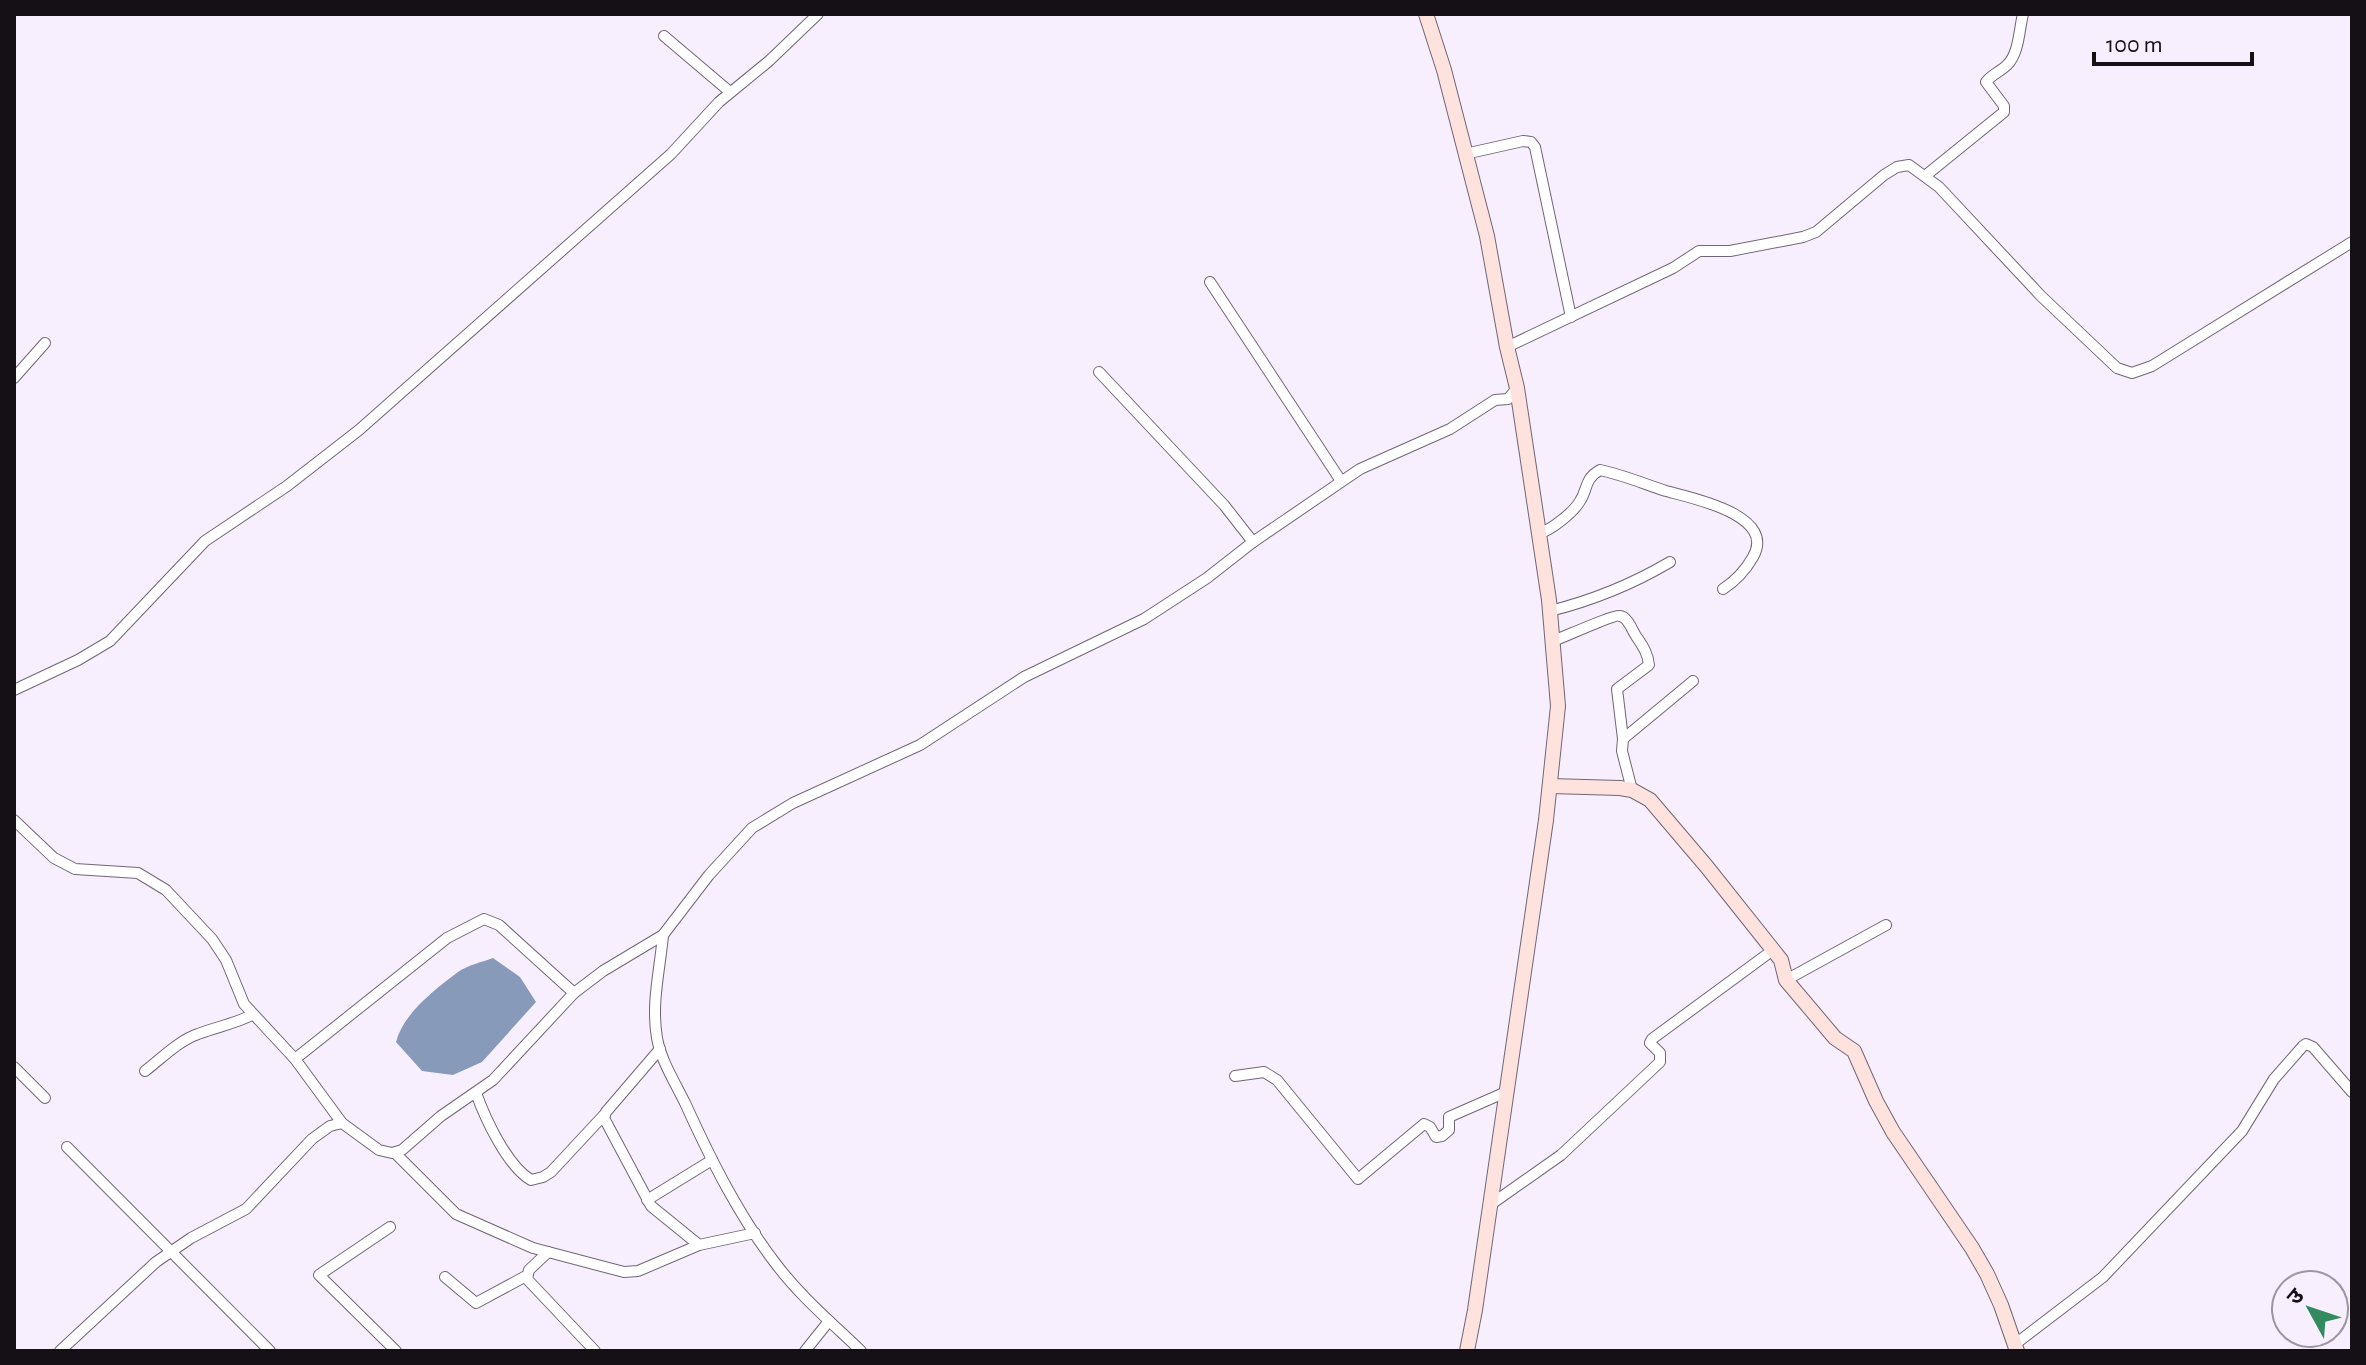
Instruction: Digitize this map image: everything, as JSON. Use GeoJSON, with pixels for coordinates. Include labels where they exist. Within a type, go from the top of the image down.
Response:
{"type":"FeatureCollection","features":[{"type":"Feature","properties":{"kind":"street"},"geometry":{"type":"LineString","coordinates":[[14,690],[110,641],[205,541],[287,486],[359,430],[671,154],[730,92],[769,61],[818,14]]}},
{"type":"Feature","properties":{"kind":"street"},"geometry":{"type":"LineString","coordinates":[[1426,14],[1444,70],[1487,236],[1517,388],[1540,533],[1558,706],[1550,786],[1467,1351]]}},
{"type":"Feature","properties":{"kind":"street"},"geometry":{"type":"LineString","coordinates":[[1925,176],[2004,112],[2004,106],[1986,81],[2006,67],[2014,56],[2023,14]]}},
{"type":"Feature","properties":{"kind":"street"},"geometry":{"type":"LineString","coordinates":[[664,36],[730,92]]}},
{"type":"Feature","properties":{"kind":"street"},"geometry":{"type":"LineString","coordinates":[[1465,154],[1523,141],[1531,142],[1535,147],[1571,317]]}},
{"type":"Feature","properties":{"kind":"street"},"geometry":{"type":"LineString","coordinates":[[1507,347],[1673,268],[1699,251],[1730,251],[1816,232],[1897,167],[1909,165],[1925,176],[2041,296],[2117,368],[2132,373],[2152,366],[2352,242]]}},
{"type":"Feature","properties":{"kind":"street"},"geometry":{"type":"LineString","coordinates":[[1210,282],[1341,481]]}},
{"type":"Feature","properties":{"kind":"street"},"geometry":{"type":"LineString","coordinates":[[14,378],[45,343]]}},
{"type":"Feature","properties":{"kind":"street"},"geometry":{"type":"LineString","coordinates":[[1099,372],[1224,505],[1253,542]]}},
{"type":"Feature","properties":{"kind":"street"},"geometry":{"type":"LineString","coordinates":[[14,820],[54,858],[75,869],[138,873],[166,890],[221,951],[238,993],[252,1015],[295,1059],[342,1123],[372,1146],[386,1153],[395,1153],[512,1062],[574,993],[603,971],[663,935],[709,875],[752,828],[793,803],[897,757],[1015,682],[1144,619],[1207,578],[1341,481],[1385,456],[1450,429],[1495,400],[1508,399],[1517,388]]}},
{"type":"Feature","properties":{"kind":"street"},"geometry":{"type":"LineString","coordinates":[[1540,533],[1551,530],[1574,509],[1583,498],[1583,489],[1596,472],[1600,470],[1635,478],[1722,508],[1752,529],[1756,536],[1755,553],[1738,580],[1723,589]]}},
{"type":"Feature","properties":{"kind":"street"},"geometry":{"type":"LineString","coordinates":[[1550,611],[1591,601],[1621,589],[1670,562]]}},
{"type":"Feature","properties":{"kind":"street"},"geometry":{"type":"LineString","coordinates":[[1553,641],[1583,631],[1610,617],[1622,616],[1646,651],[1649,665],[1617,689],[1622,751],[1632,790]]}},
{"type":"Feature","properties":{"kind":"street"},"geometry":{"type":"LineString","coordinates":[[1623,739],[1693,681]]}},
{"type":"Feature","properties":{"kind":"street"},"geometry":{"type":"LineString","coordinates":[[1550,786],[1632,790],[1660,809],[1781,960],[1786,980],[1835,1038],[1854,1051],[1893,1132],[1979,1261],[2001,1305],[2015,1348],[2103,1277],[2242,1131],[2274,1079],[2303,1046],[2313,1047],[2352,1092]]}},
{"type":"Feature","properties":{"kind":"street"},"geometry":{"type":"LineString","coordinates":[[295,1059],[447,938],[484,919],[499,925],[574,993]]}},
{"type":"Feature","properties":{"kind":"street"},"geometry":{"type":"LineString","coordinates":[[1786,980],[1886,925]]}},
{"type":"Feature","properties":{"kind":"street"},"geometry":{"type":"LineString","coordinates":[[663,935],[655,1015],[660,1049],[712,1160],[776,1265],[861,1351]]}},
{"type":"Feature","properties":{"kind":"street"},"geometry":{"type":"LineString","coordinates":[[1490,1205],[1561,1155],[1660,1062],[1660,1053],[1650,1043],[1652,1039],[1773,950]]}},
{"type":"Feature","properties":{"kind":"street"},"geometry":{"type":"LineString","coordinates":[[145,1071],[183,1041],[231,1026],[252,1015]]}},
{"type":"Feature","properties":{"kind":"street"},"geometry":{"type":"LineString","coordinates":[[476,1093],[494,1137],[523,1175],[531,1180],[551,1172],[660,1049]]}},
{"type":"Feature","properties":{"kind":"street"},"geometry":{"type":"LineString","coordinates":[[14,1067],[45,1098]]}},
{"type":"Feature","properties":{"kind":"street"},"geometry":{"type":"LineString","coordinates":[[1235,1076],[1264,1072],[1277,1080],[1358,1179],[1424,1124],[1436,1137],[1442,1136],[1449,1130],[1449,1117],[1506,1092]]}},
{"type":"Feature","properties":{"kind":"street"},"geometry":{"type":"LineString","coordinates":[[604,1115],[647,1200],[699,1245]]}},
{"type":"Feature","properties":{"kind":"street"},"geometry":{"type":"LineString","coordinates":[[60,1351],[171,1251],[246,1209],[262,1196],[312,1139],[330,1126],[342,1123]]}},
{"type":"Feature","properties":{"kind":"street"},"geometry":{"type":"LineString","coordinates":[[67,1147],[270,1351]]}},
{"type":"Feature","properties":{"kind":"street"},"geometry":{"type":"LineString","coordinates":[[395,1153],[456,1214],[548,1252],[624,1272],[638,1271],[699,1245],[755,1233]]}},
{"type":"Feature","properties":{"kind":"street"},"geometry":{"type":"LineString","coordinates":[[647,1200],[712,1160]]}},
{"type":"Feature","properties":{"kind":"street"},"geometry":{"type":"LineString","coordinates":[[390,1227],[319,1275],[396,1351]]}},
{"type":"Feature","properties":{"kind":"street"},"geometry":{"type":"LineString","coordinates":[[445,1277],[476,1303],[526,1276],[548,1252]]}},
{"type":"Feature","properties":{"kind":"street"},"geometry":{"type":"LineString","coordinates":[[526,1276],[595,1351]]}},
{"type":"Feature","properties":{"kind":"street"},"geometry":{"type":"LineString","coordinates":[[805,1351],[829,1321]]}},
{"type":"Feature","properties":{"kind":"water"},"geometry":{"type":"Polygon","coordinates":[[[493,958],[520,977],[536,1002],[482,1062],[453,1075],[422,1071],[396,1042],[405,1022],[430,994],[458,972],[493,958]]]}}]}
